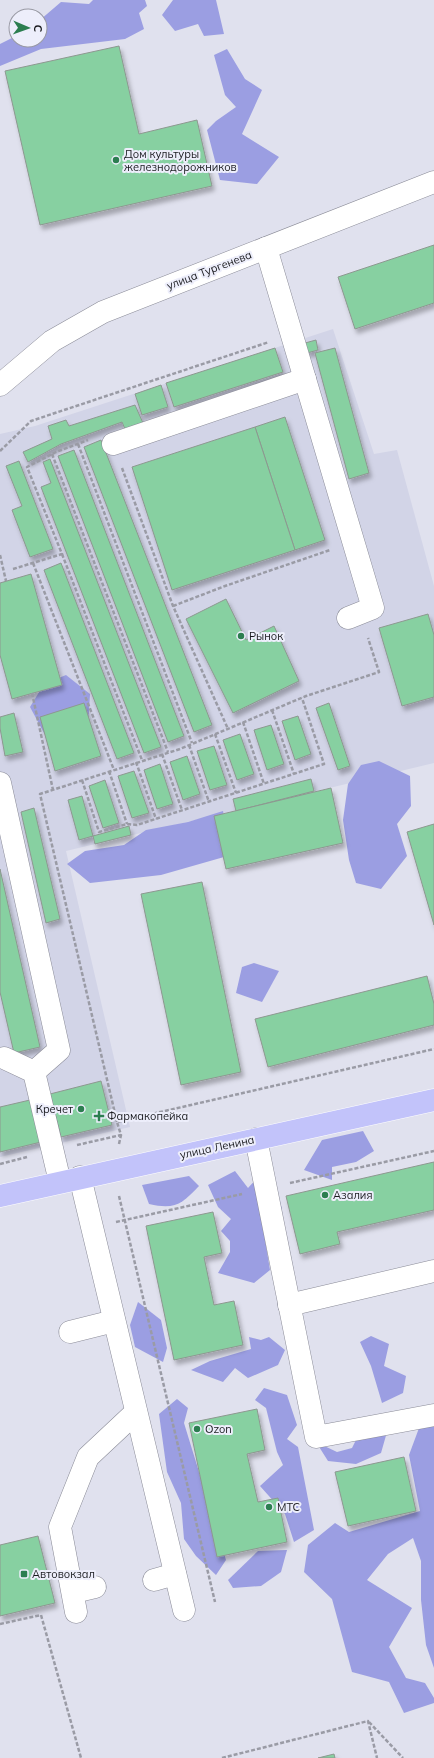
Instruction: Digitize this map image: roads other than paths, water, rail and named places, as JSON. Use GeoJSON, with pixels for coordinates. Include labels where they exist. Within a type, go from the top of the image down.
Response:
{"type":"FeatureCollection","features":[{"type":"Feature","properties":{"kind":"main road","name":"улица Ленина"},"geometry":{"type":"LineString","coordinates":[[0,1196],[70,1179],[434,1100]]}},
{"type":"Feature","properties":{"kind":"street","name":"улица Тургенева"},"geometry":{"type":"LineString","coordinates":[[0,385],[52,341],[103,312],[140,304],[266,248],[434,182]]}},
{"type":"Feature","properties":{"kind":"street"},"geometry":{"type":"LineString","coordinates":[[266,248],[373,608],[354,615]]}},
{"type":"Feature","properties":{"kind":"street"},"geometry":{"type":"LineString","coordinates":[[113,444],[305,379]]}},
{"type":"Feature","properties":{"kind":"street"},"geometry":{"type":"LineString","coordinates":[[0,783],[7,851],[59,1050],[34,1072]]}},
{"type":"Feature","properties":{"kind":"street"},"geometry":{"type":"LineString","coordinates":[[4,1058],[34,1072],[70,1179],[114,1321],[136,1412],[165,1577],[184,1610]]}},
{"type":"Feature","properties":{"kind":"street"},"geometry":{"type":"LineString","coordinates":[[256,1138],[316,1437],[434,1415]]}},
{"type":"Feature","properties":{"kind":"street"},"geometry":{"type":"LineString","coordinates":[[290,1305],[434,1271]]}},
{"type":"Feature","properties":{"kind":"street"},"geometry":{"type":"LineString","coordinates":[[70,1332],[114,1321]]}},
{"type":"Feature","properties":{"kind":"street"},"geometry":{"type":"LineString","coordinates":[[95,1587],[75,1602],[60,1527],[88,1457],[136,1412]]}},
{"type":"Feature","properties":{"kind":"place","name":"Дом культуры железнодорожников"},"geometry":{"type":"Point","coordinates":[116,160]}},
{"type":"Feature","properties":{"kind":"place","name":"Рынок"},"geometry":{"type":"Point","coordinates":[241,636]}},
{"type":"Feature","properties":{"kind":"place","name":"Кречет"},"geometry":{"type":"Point","coordinates":[81,1109]}},
{"type":"Feature","properties":{"kind":"place","name":"Фармакопейка"},"geometry":{"type":"Point","coordinates":[99,1116]}},
{"type":"Feature","properties":{"kind":"place","name":"Азалия"},"geometry":{"type":"Point","coordinates":[325,1195]}},
{"type":"Feature","properties":{"kind":"place","name":"Ozon"},"geometry":{"type":"Point","coordinates":[197,1429]}},
{"type":"Feature","properties":{"kind":"place","name":"МТС"},"geometry":{"type":"Point","coordinates":[269,1507]}},
{"type":"Feature","properties":{"kind":"place","name":"Автовокзал"},"geometry":{"type":"Point","coordinates":[24,1574]}}]}
